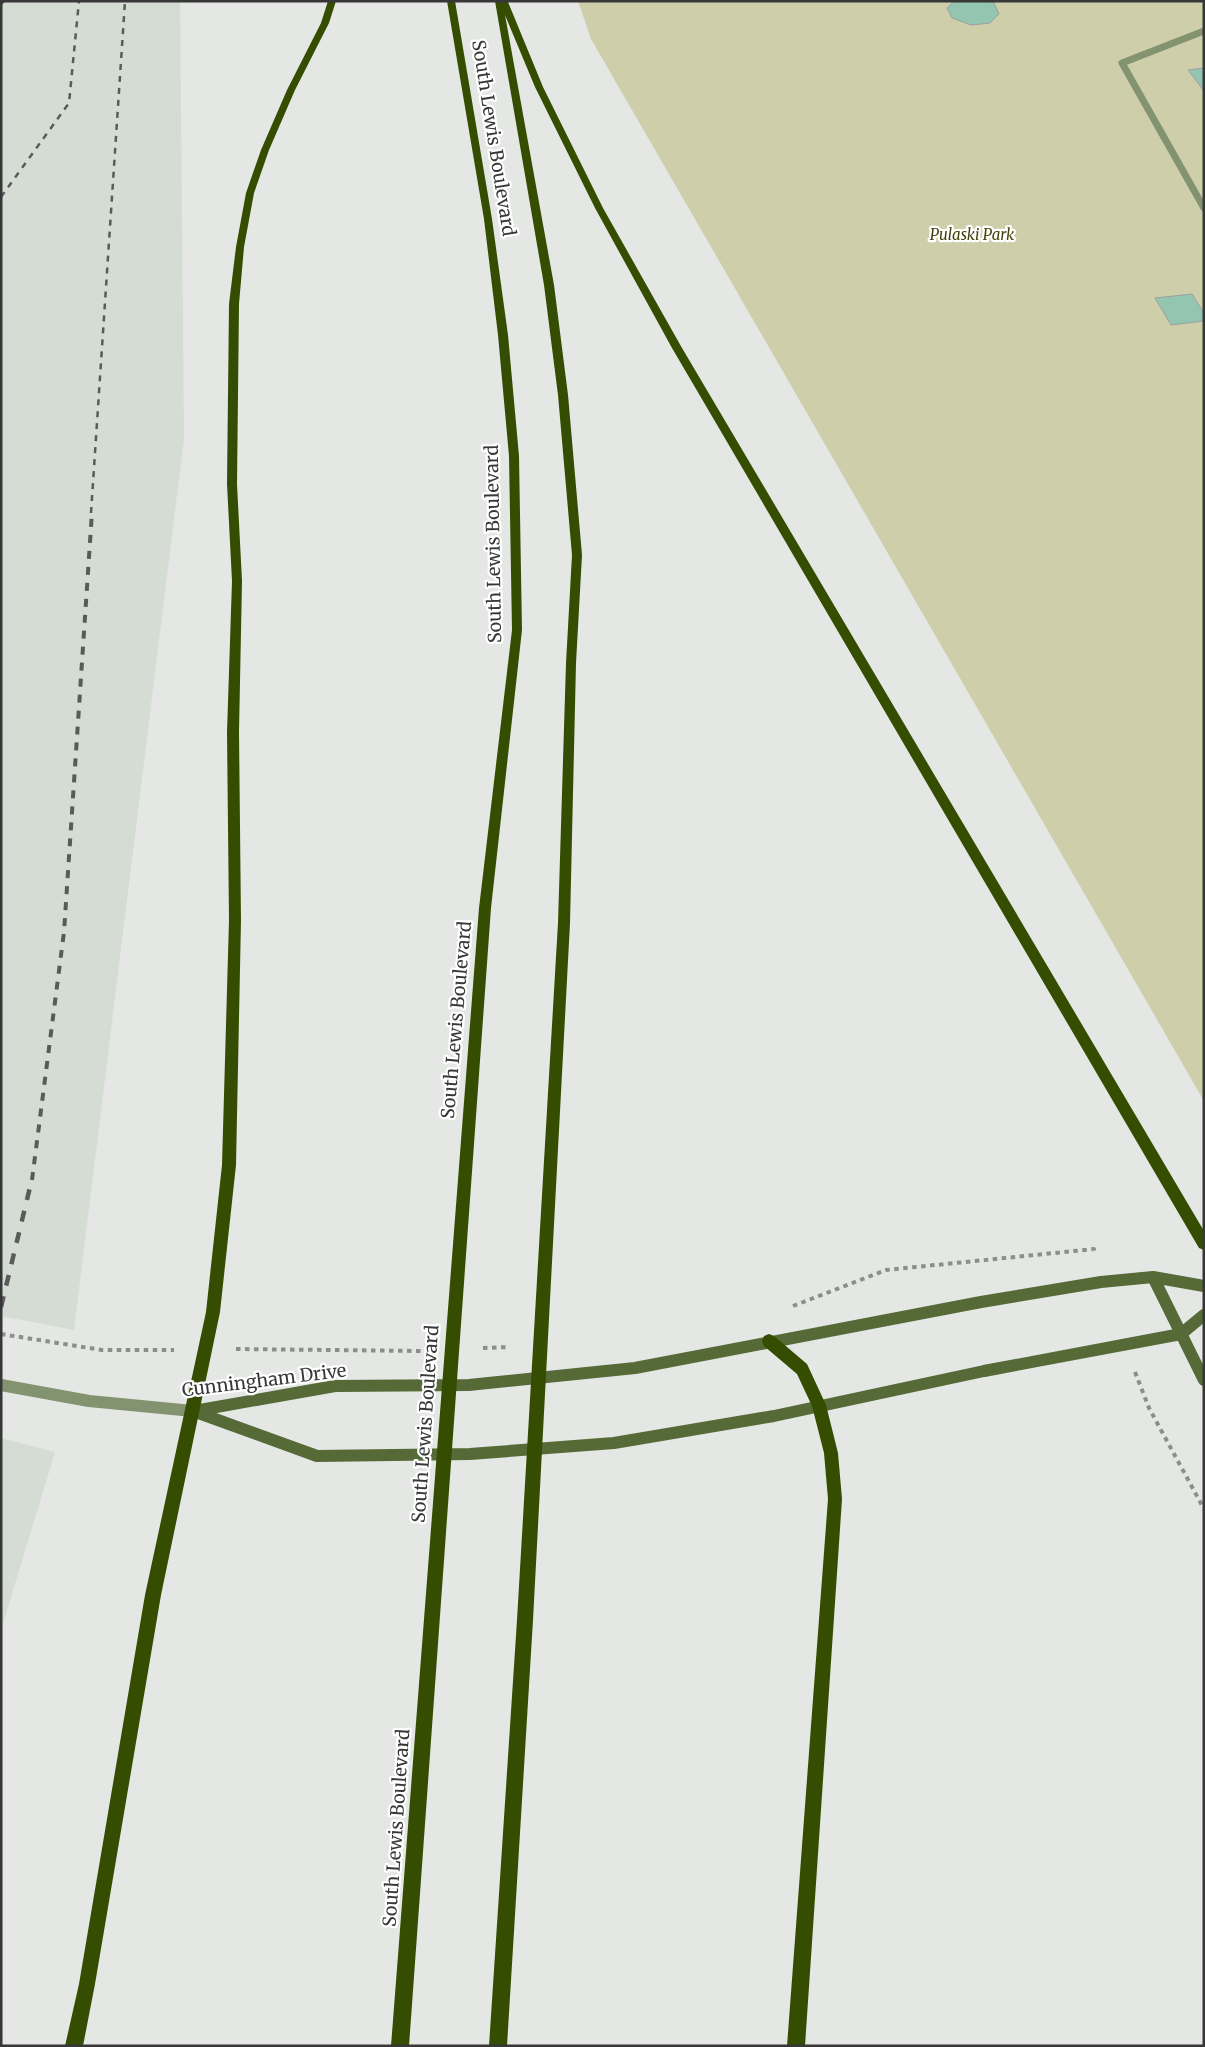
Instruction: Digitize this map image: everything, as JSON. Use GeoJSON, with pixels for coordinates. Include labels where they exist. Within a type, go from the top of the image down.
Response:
{"type":"FeatureCollection","features":[{"type":"Feature","properties":{"kind":"main road"},"geometry":{"type":"LineString","coordinates":[[74,2046],[87,1984],[153,1595],[213,1312],[229,1165],[235,920],[233,732],[237,581],[232,484],[234,304],[240,247],[250,193],[284,107],[325,23],[332,1]]}},
{"type":"Feature","properties":{"kind":"main road","name":"South Lewis Boulevard"},"geometry":{"type":"LineString","coordinates":[[400,2046],[485,908],[517,630],[514,456],[503,335],[488,219],[451,1]]}},
{"type":"Feature","properties":{"kind":"main road","name":"South Lewis Boulevard"},"geometry":{"type":"LineString","coordinates":[[498,2046],[525,1620],[564,923],[571,663],[577,555],[563,395],[549,285],[499,1]]}},
{"type":"Feature","properties":{"kind":"main road"},"geometry":{"type":"LineString","coordinates":[[504,1],[539,87],[598,208],[677,348],[1204,1244]]}},
{"type":"Feature","properties":{"kind":"main road"},"geometry":{"type":"LineString","coordinates":[[1153,1277],[1204,1380]]}},
{"type":"Feature","properties":{"kind":"main road","name":"Cunningham Drive"},"geometry":{"type":"LineString","coordinates":[[193,1411],[335,1386],[469,1385],[634,1368],[769,1341],[1101,1282],[1153,1277],[1204,1286]]}},
{"type":"Feature","properties":{"kind":"main road"},"geometry":{"type":"LineString","coordinates":[[193,1411],[317,1456],[470,1454],[614,1443],[774,1416],[820,1404],[1181,1334],[1204,1315]]}},
{"type":"Feature","properties":{"kind":"main road"},"geometry":{"type":"LineString","coordinates":[[769,1341],[802,1369],[820,1404],[831,1452],[835,1499],[796,2046]]}},
{"type":"Feature","properties":{"kind":"street"},"geometry":{"type":"LineString","coordinates":[[1204,30],[1122,63],[1204,208]]}},
{"type":"Feature","properties":{"kind":"street","name":"Cunningham Drive"},"geometry":{"type":"LineString","coordinates":[[1,1385],[89,1401],[193,1411]]}},
{"type":"Feature","properties":{"kind":"shaded area"},"geometry":{"type":"Polygon","coordinates":[[[1,1],[180,1],[184,438],[74,1330],[1,1316],[1,1]]]}},
{"type":"Feature","properties":{"kind":"shaded area"},"geometry":{"type":"Polygon","coordinates":[[[1,1438],[55,1452],[1,1630],[1,1438]]]}},
{"type":"Feature","properties":{"kind":"green space","name":"Pulaski Park"},"geometry":{"type":"Polygon","coordinates":[[[578,1],[1204,1],[1204,1101],[591,39],[578,1]]]}},
{"type":"Feature","properties":{"kind":"building"},"geometry":{"type":"Polygon","coordinates":[[[954,1],[989,1],[994,3],[999,14],[990,23],[971,25],[952,18],[947,8],[954,1]]]}},
{"type":"Feature","properties":{"kind":"building"},"geometry":{"type":"Polygon","coordinates":[[[1204,68],[1204,91],[1188,70],[1204,68]]]}},
{"type":"Feature","properties":{"kind":"building"},"geometry":{"type":"Polygon","coordinates":[[[1192,294],[1204,313],[1204,321],[1171,325],[1155,298],[1192,294]]]}},
{"type":"Feature","properties":{"kind":"railway"},"geometry":{"type":"LineString","coordinates":[[1,4],[4,1]]}},
{"type":"Feature","properties":{"kind":"railway"},"geometry":{"type":"LineString","coordinates":[[1,197],[69,103],[79,1]]}},
{"type":"Feature","properties":{"kind":"railway"},"geometry":{"type":"LineString","coordinates":[[91,513],[125,1]]}},
{"type":"Feature","properties":{"kind":"railway"},"geometry":{"type":"LineString","coordinates":[[32,1180],[64,932],[92,512]]}},
{"type":"Feature","properties":{"kind":"railway"},"geometry":{"type":"LineString","coordinates":[[1,1307],[32,1179]]}}]}
